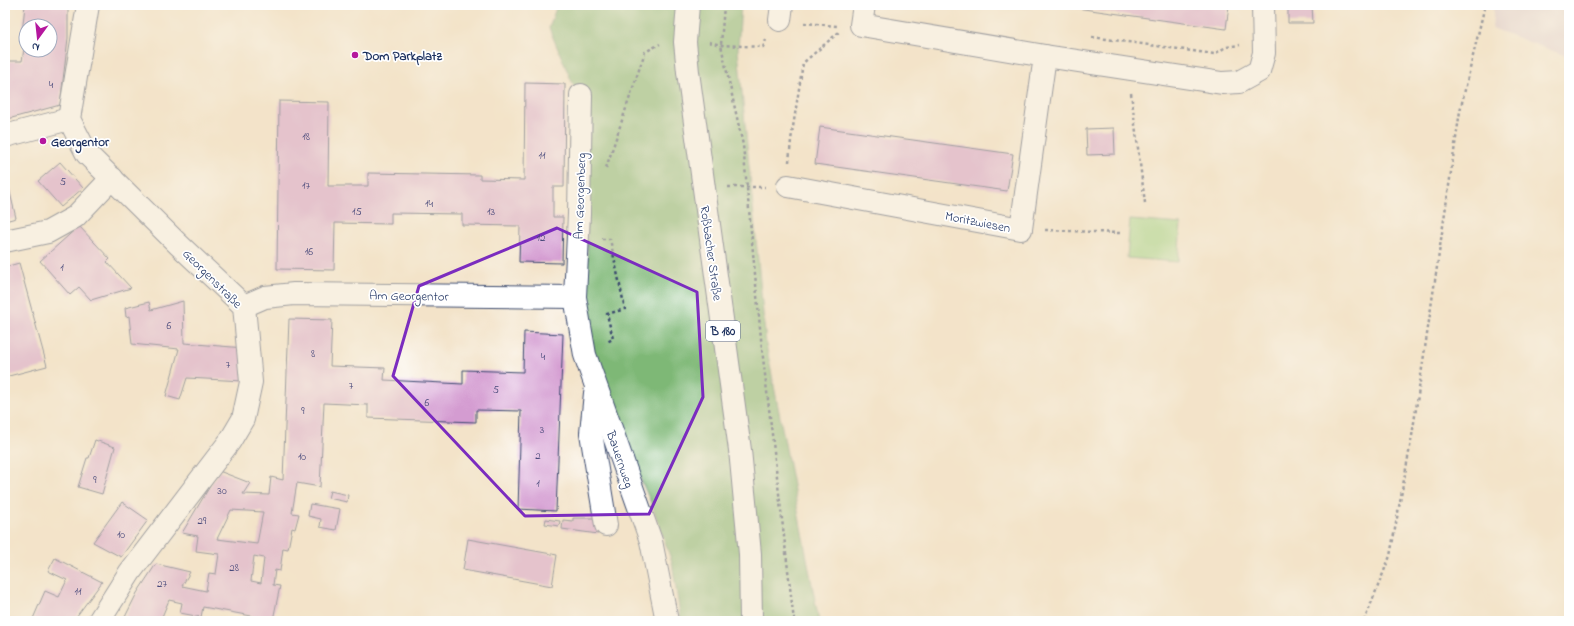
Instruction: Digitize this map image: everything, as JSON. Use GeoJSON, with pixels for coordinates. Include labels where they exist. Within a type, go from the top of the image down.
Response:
{"type":"FeatureCollection","features":[{"type":"Feature","properties":{"kind":"street"},"geometry":{"type":"LineString","coordinates":[[5,136],[69,119],[88,5]]}},
{"type":"Feature","properties":{"kind":"street","name":"Roßbacher Straße"},"geometry":{"type":"LineString","coordinates":[[688,5],[685,42],[688,72],[746,503],[750,554],[751,621]]}},
{"type":"Feature","properties":{"kind":"street"},"geometry":{"type":"LineString","coordinates":[[862,15],[1045,56],[1222,83],[1240,82],[1259,71],[1264,53],[1263,5]]}},
{"type":"Feature","properties":{"kind":"street","name":"Moritzwiesen"},"geometry":{"type":"LineString","coordinates":[[788,186],[1021,229],[1045,56]]}},
{"type":"Feature","properties":{"kind":"street","name":"Am Georgenberg"},"geometry":{"type":"LineString","coordinates":[[575,297],[579,214],[581,95]]}},
{"type":"Feature","properties":{"kind":"street","name":"Georgenstraße"},"geometry":{"type":"LineString","coordinates":[[69,119],[87,154],[178,244],[244,306],[251,382],[243,419],[230,441],[130,572],[99,621]]}},
{"type":"Feature","properties":{"kind":"street"},"geometry":{"type":"LineString","coordinates":[[5,242],[48,232],[75,217],[112,178]]}},
{"type":"Feature","properties":{"kind":"street","name":"Am Georgentor"},"geometry":{"type":"LineString","coordinates":[[244,306],[265,298],[294,294],[575,297]]}},
{"type":"Feature","properties":{"kind":"street","name":"Bauernweg"},"geometry":{"type":"LineString","coordinates":[[575,297],[585,355],[651,541],[667,621]]}},
{"type":"Feature","properties":{"kind":"street"},"geometry":{"type":"LineString","coordinates":[[595,386],[591,433],[606,525]]}},
{"type":"Feature","properties":{"kind":"path"},"geometry":{"type":"LineString","coordinates":[[724,5],[721,45],[743,145],[762,350],[794,621]]}},
{"type":"Feature","properties":{"kind":"path"},"geometry":{"type":"LineString","coordinates":[[1364,621],[1390,556],[1412,436],[1460,111],[1484,5]]}},
{"type":"Feature","properties":{"kind":"path"},"geometry":{"type":"LineString","coordinates":[[703,190],[730,187],[747,188],[788,186],[791,140],[803,63],[845,27],[862,15]]}},
{"type":"Feature","properties":{"kind":"path"},"geometry":{"type":"LineString","coordinates":[[1090,36],[1214,54],[1226,47],[1264,41]]}},
{"type":"Feature","properties":{"kind":"path"},"geometry":{"type":"LineString","coordinates":[[604,172],[645,52],[662,44]]}},
{"type":"Feature","properties":{"kind":"path"},"geometry":{"type":"LineString","coordinates":[[1128,69],[1146,203]]}},
{"type":"Feature","properties":{"kind":"path"},"geometry":{"type":"LineString","coordinates":[[1021,229],[1120,233]]}},
{"type":"Feature","properties":{"kind":"path"},"geometry":{"type":"LineString","coordinates":[[585,355],[613,339],[607,314],[625,309],[610,239],[597,240]]}},
{"type":"Feature","properties":{"kind":"highlighted area"},"geometry":{"type":"Polygon","coordinates":[[[557,228],[697,292],[703,397],[649,514],[525,516],[393,376],[419,286],[557,228]]]}},
{"type":"Feature","properties":{"kind":"shaded area"},"geometry":{"type":"Polygon","coordinates":[[[1494,5],[1569,5],[1569,57],[1492,28],[1494,5]]]}},
{"type":"Feature","properties":{"kind":"green space"},"geometry":{"type":"Polygon","coordinates":[[[557,5],[741,5],[738,50],[766,344],[819,621],[681,621],[672,562],[652,505],[598,383],[588,313],[586,115],[549,28],[557,5]]]}},
{"type":"Feature","properties":{"kind":"green space"},"geometry":{"type":"Polygon","coordinates":[[[1130,220],[1181,224],[1178,262],[1127,258],[1130,220]]]}},
{"type":"Feature","properties":{"kind":"building"},"geometry":{"type":"Polygon","coordinates":[[[25,5],[68,5],[68,38],[60,105],[8,119],[9,61],[22,61],[22,58],[58,58],[58,18],[24,18],[25,5]]]}},
{"type":"Feature","properties":{"kind":"building"},"geometry":{"type":"Polygon","coordinates":[[[1055,5],[1229,5],[1226,29],[1055,5]]]}},
{"type":"Feature","properties":{"kind":"building"},"geometry":{"type":"Polygon","coordinates":[[[1288,5],[1312,5],[1313,23],[1288,23],[1288,5]]]}},
{"type":"Feature","properties":{"kind":"building"},"geometry":{"type":"Polygon","coordinates":[[[525,83],[565,84],[564,187],[553,187],[553,217],[563,217],[562,263],[519,262],[520,226],[462,225],[462,214],[391,213],[391,224],[335,223],[334,270],[277,269],[279,101],[329,102],[328,186],[368,186],[368,173],[480,175],[480,179],[524,180],[525,83]]]}},
{"type":"Feature","properties":{"kind":"building"},"geometry":{"type":"Polygon","coordinates":[[[820,127],[1013,154],[1007,191],[815,164],[820,127]]]}},
{"type":"Feature","properties":{"kind":"building"},"geometry":{"type":"Polygon","coordinates":[[[1114,128],[1115,154],[1087,155],[1086,129],[1114,128]]]}},
{"type":"Feature","properties":{"kind":"building"},"geometry":{"type":"Polygon","coordinates":[[[60,162],[83,188],[61,207],[38,181],[60,162]]]}},
{"type":"Feature","properties":{"kind":"building"},"geometry":{"type":"Polygon","coordinates":[[[5,171],[16,218],[5,221],[5,171]]]}},
{"type":"Feature","properties":{"kind":"building"},"geometry":{"type":"Polygon","coordinates":[[[79,226],[110,259],[107,262],[131,288],[91,300],[79,287],[70,295],[40,261],[79,226]]]}},
{"type":"Feature","properties":{"kind":"building"},"geometry":{"type":"Polygon","coordinates":[[[19,263],[47,366],[5,377],[5,267],[19,263]]]}},
{"type":"Feature","properties":{"kind":"building"},"geometry":{"type":"Polygon","coordinates":[[[183,301],[184,343],[244,348],[243,381],[187,378],[180,400],[166,396],[179,349],[132,344],[129,316],[126,317],[125,308],[149,302],[151,310],[183,301]]]}},
{"type":"Feature","properties":{"kind":"building"},"geometry":{"type":"Polygon","coordinates":[[[289,319],[332,320],[330,366],[385,368],[384,380],[463,384],[463,370],[523,372],[524,332],[563,334],[556,511],[518,509],[521,411],[476,410],[476,422],[368,418],[368,405],[324,403],[320,487],[297,483],[292,513],[299,514],[295,529],[292,528],[288,549],[283,548],[280,571],[275,570],[273,585],[280,586],[273,620],[203,607],[201,617],[180,613],[182,603],[169,600],[161,619],[169,621],[123,621],[137,593],[156,564],[190,572],[182,586],[206,591],[209,573],[216,574],[219,554],[196,551],[198,536],[182,533],[219,471],[250,483],[243,494],[269,495],[271,477],[283,480],[289,319]],[[231,510],[217,539],[257,544],[263,512],[231,510]],[[254,556],[251,581],[261,583],[264,558],[254,556]]]}},
{"type":"Feature","properties":{"kind":"building"},"geometry":{"type":"Polygon","coordinates":[[[95,440],[115,447],[102,494],[78,487],[87,458],[89,458],[95,440]]]}},
{"type":"Feature","properties":{"kind":"building"},"geometry":{"type":"Polygon","coordinates":[[[330,491],[348,495],[347,502],[328,498],[330,491]]]}},
{"type":"Feature","properties":{"kind":"building"},"geometry":{"type":"Polygon","coordinates":[[[122,502],[148,520],[121,557],[93,542],[122,502]]]}},
{"type":"Feature","properties":{"kind":"building"},"geometry":{"type":"Polygon","coordinates":[[[310,504],[340,509],[336,530],[320,527],[321,519],[308,516],[310,504]]]}},
{"type":"Feature","properties":{"kind":"building"},"geometry":{"type":"Polygon","coordinates":[[[573,518],[596,518],[598,534],[562,529],[563,520],[573,521],[573,518]]]}},
{"type":"Feature","properties":{"kind":"building"},"geometry":{"type":"Polygon","coordinates":[[[546,519],[560,521],[559,526],[545,524],[546,519]]]}},
{"type":"Feature","properties":{"kind":"building"},"geometry":{"type":"Polygon","coordinates":[[[468,539],[557,555],[552,586],[463,570],[468,539]]]}},
{"type":"Feature","properties":{"kind":"building"},"geometry":{"type":"Polygon","coordinates":[[[55,558],[102,582],[73,621],[32,621],[45,591],[59,597],[67,580],[48,571],[55,558]]]}},
{"type":"Feature","properties":{"kind":"building"},"geometry":{"type":"Polygon","coordinates":[[[5,617],[15,621],[5,621],[5,617]]]}},
{"type":"Feature","properties":{"kind":"place","name":"Dom Parkplatz"},"geometry":{"type":"Point","coordinates":[355,55]}},
{"type":"Feature","properties":{"kind":"place","name":"Georgentor"},"geometry":{"type":"Point","coordinates":[43,141]}}]}
